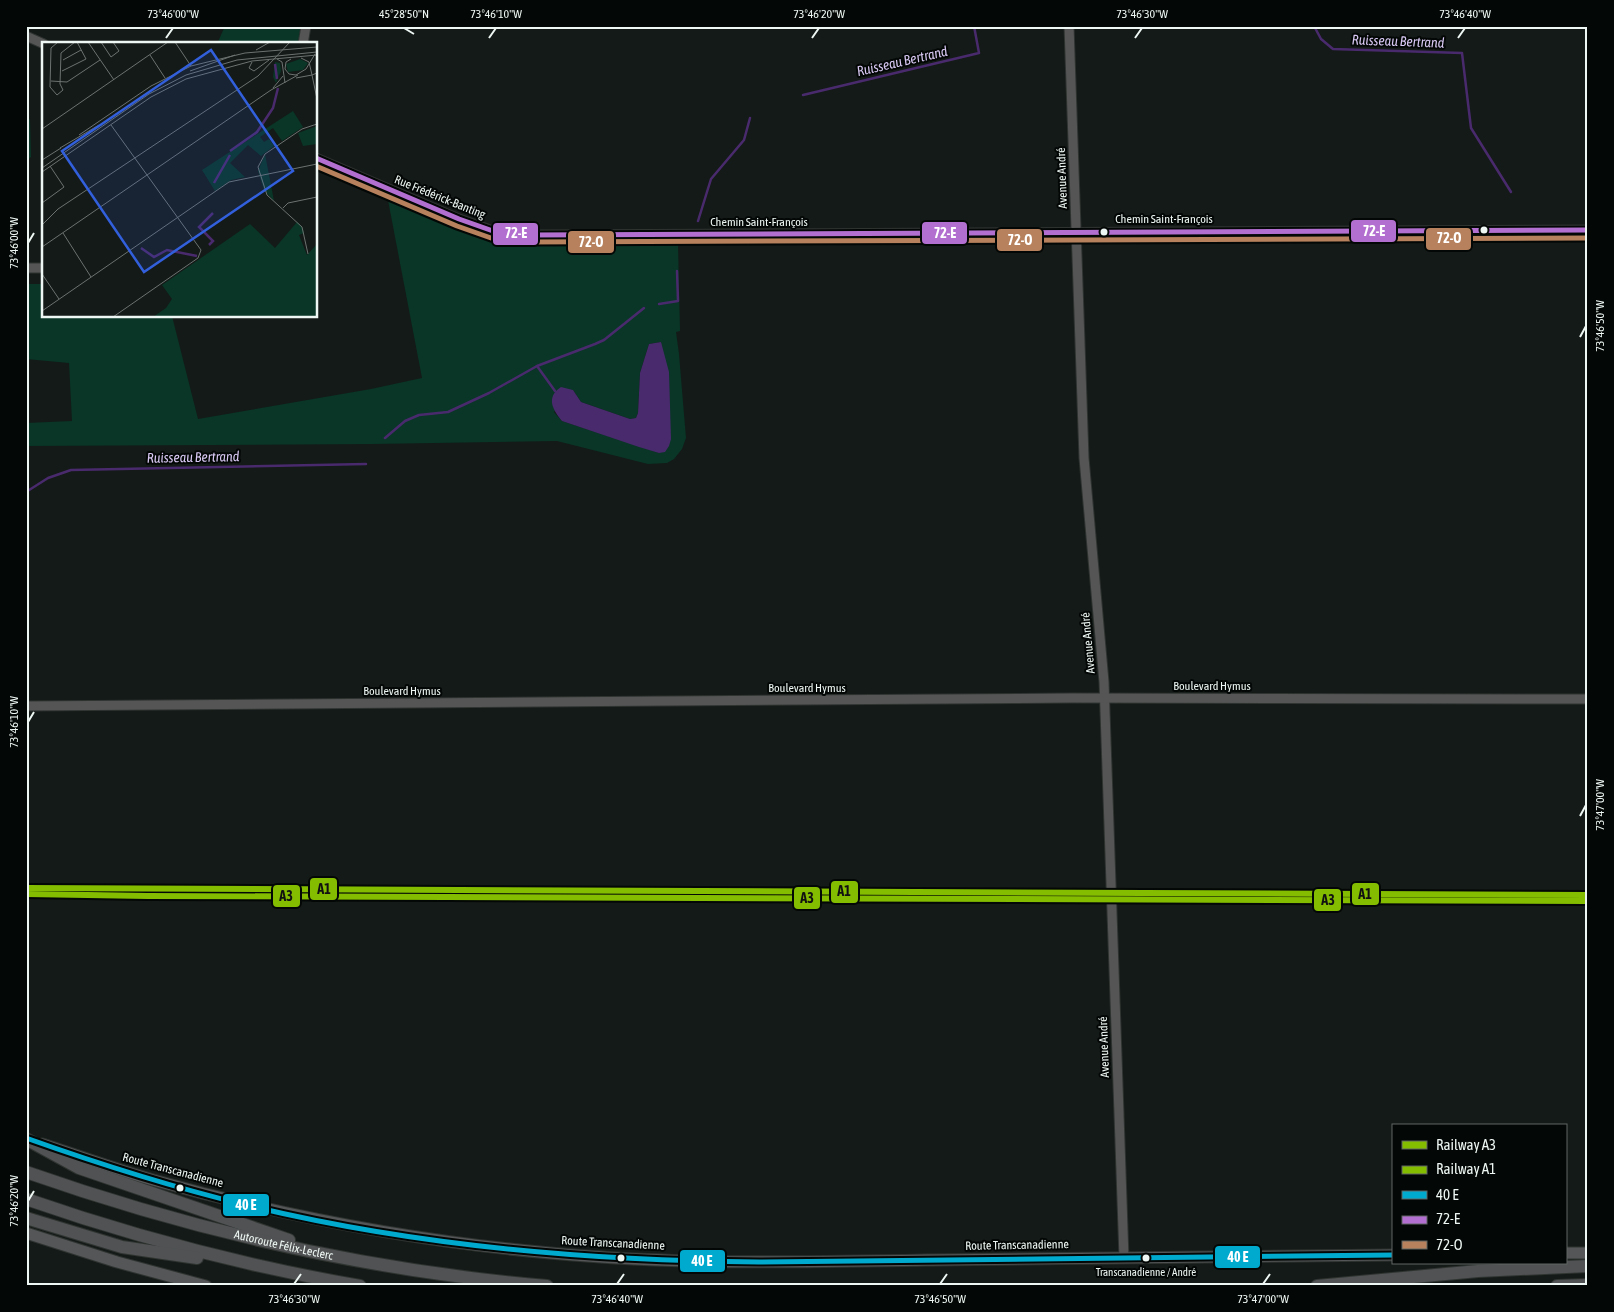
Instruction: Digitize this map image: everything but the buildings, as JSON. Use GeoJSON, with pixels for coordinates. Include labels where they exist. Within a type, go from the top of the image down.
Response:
{"type":"FeatureCollection","features":[{"type":"Feature","properties":{"kind":"highway"},"geometry":{"type":"LineString","coordinates":[[26,1138],[79,1168],[338,1256]]}},
{"type":"Feature","properties":{"kind":"highway","name":"Autoroute Félix-Leclerc"},"geometry":{"type":"LineString","coordinates":[[26,1172],[107,1199],[256,1239],[338,1256],[433,1272],[547,1286]]}},
{"type":"Feature","properties":{"kind":"highway","name":"Autoroute Félix-Leclerc"},"geometry":{"type":"LineString","coordinates":[[26,1199],[104,1225],[157,1240],[264,1267],[360,1286]]}},
{"type":"Feature","properties":{"kind":"highway"},"geometry":{"type":"LineString","coordinates":[[26,1218],[122,1248],[264,1267]]}},
{"type":"Feature","properties":{"kind":"highway"},"geometry":{"type":"LineString","coordinates":[[1317,1286],[1478,1271],[1588,1266]]}},
{"type":"Feature","properties":{"kind":"highway"},"geometry":{"type":"LineString","coordinates":[[1557,1286],[1588,1286]]}},
{"type":"Feature","properties":{"kind":"main road","name":"Route Transcanadienne"},"geometry":{"type":"LineString","coordinates":[[26,1138],[152,1179],[277,1211],[385,1232],[520,1250],[628,1259],[733,1262],[1392,1255]]}},
{"type":"Feature","properties":{"kind":"main road"},"geometry":{"type":"LineString","coordinates":[[26,1233],[111,1260],[206,1286]]}},
{"type":"Feature","properties":{"kind":"main road"},"geometry":{"type":"LineString","coordinates":[[1566,1253],[1588,1253]]}},
{"type":"Feature","properties":{"kind":"street"},"geometry":{"type":"LineString","coordinates":[[303,42],[306,26]]}},
{"type":"Feature","properties":{"kind":"street","name":"Avenue André"},"geometry":{"type":"LineString","coordinates":[[1069,26],[1085,464],[1105,699],[1124,1258]]}},
{"type":"Feature","properties":{"kind":"street"},"geometry":{"type":"LineString","coordinates":[[26,36],[42,43]]}},
{"type":"Feature","properties":{"kind":"street","name":"Rue Frédérick-Banting"},"geometry":{"type":"LineString","coordinates":[[318,159],[459,220],[493,231],[529,235],[680,234]]}},
{"type":"Feature","properties":{"kind":"street","name":"Chemin Saint-François"},"geometry":{"type":"LineString","coordinates":[[680,234],[1588,230]]}},
{"type":"Feature","properties":{"kind":"street"},"geometry":{"type":"LineString","coordinates":[[26,268],[42,268]]}},
{"type":"Feature","properties":{"kind":"street","name":"Boulevard Hymus"},"geometry":{"type":"LineString","coordinates":[[26,706],[1588,698]]}},
{"type":"Feature","properties":{"kind":"green space"},"geometry":{"type":"Polygon","coordinates":[[[225,26],[306,26],[303,42],[218,42],[225,26]]]}},
{"type":"Feature","properties":{"kind":"green space"},"geometry":{"type":"Polygon","coordinates":[[[30,119],[31,157],[26,161],[26,121],[30,119]]]}},
{"type":"Feature","properties":{"kind":"green space"},"geometry":{"type":"Polygon","coordinates":[[[387,195],[464,231],[510,244],[557,246],[678,243],[680,331],[676,332],[686,438],[682,449],[674,459],[667,463],[648,464],[557,441],[26,446],[26,423],[72,421],[69,363],[26,359],[26,284],[42,284],[42,318],[173,318],[198,419],[371,389],[422,378],[387,195]],[[661,342],[649,344],[640,373],[638,413],[636,418],[630,419],[581,402],[573,390],[554,412],[562,421],[659,453],[661,342]]]}},
{"type":"Feature","properties":{"kind":"shaded area"},"geometry":{"type":"Polygon","coordinates":[[[661,342],[669,372],[671,439],[665,452],[659,453],[639,447],[562,421],[558,417],[553,408],[552,399],[556,391],[561,387],[573,390],[581,402],[630,419],[636,418],[638,413],[640,373],[649,344],[661,342]]]}},
{"type":"Feature","properties":{"kind":"waterway","name":"Ruisseau Bertrand"},"geometry":{"type":"LineString","coordinates":[[803,95],[979,53],[974,26]]}},
{"type":"Feature","properties":{"kind":"waterway","name":"Ruisseau Bertrand"},"geometry":{"type":"LineString","coordinates":[[1314,26],[1321,39],[1333,49],[1462,53],[1471,128],[1511,192]]}},
{"type":"Feature","properties":{"kind":"waterway","name":"Ruisseau Bertrand"},"geometry":{"type":"LineString","coordinates":[[698,221],[711,179],[744,140],[750,118]]}},
{"type":"Feature","properties":{"kind":"waterway","name":"Ruisseau Bertrand"},"geometry":{"type":"LineString","coordinates":[[659,304],[678,301],[677,271]]}},
{"type":"Feature","properties":{"kind":"waterway","name":"Ruisseau Bertrand"},"geometry":{"type":"LineString","coordinates":[[385,438],[405,421],[419,415],[448,412],[489,393],[537,366],[604,340],[644,308]]}},
{"type":"Feature","properties":{"kind":"waterway"},"geometry":{"type":"LineString","coordinates":[[537,366],[555,391]]}},
{"type":"Feature","properties":{"kind":"waterway","name":"Ruisseau Bertrand"},"geometry":{"type":"LineString","coordinates":[[26,492],[48,478],[71,470],[366,464]]}},
{"type":"Feature","properties":{"kind":"rail line","name":"A1"},"geometry":{"type":"LineString","coordinates":[[26,888],[1588,895]]}},
{"type":"Feature","properties":{"kind":"rail line","name":"A3"},"geometry":{"type":"LineString","coordinates":[[26,894],[1588,901]]}},
{"type":"Feature","properties":{"kind":"transit line","name":"72-E"},"geometry":{"type":"LineString","coordinates":[[318,159],[459,219],[493,231],[529,235],[1588,230]]}},
{"type":"Feature","properties":{"kind":"transit line","name":"72-O"},"geometry":{"type":"LineString","coordinates":[[318,167],[457,226],[491,238],[528,242],[1588,238]]}},
{"type":"Feature","properties":{"kind":"transit line"},"geometry":{"type":"LineString","coordinates":[[26,1138],[163,1183],[309,1219],[437,1241],[565,1254],[694,1261],[759,1262],[1392,1255]]}},
{"type":"Feature","properties":{"kind":"place","name":"Transcanadienne / André"},"geometry":{"type":"Point","coordinates":[1146,1258]}}]}
